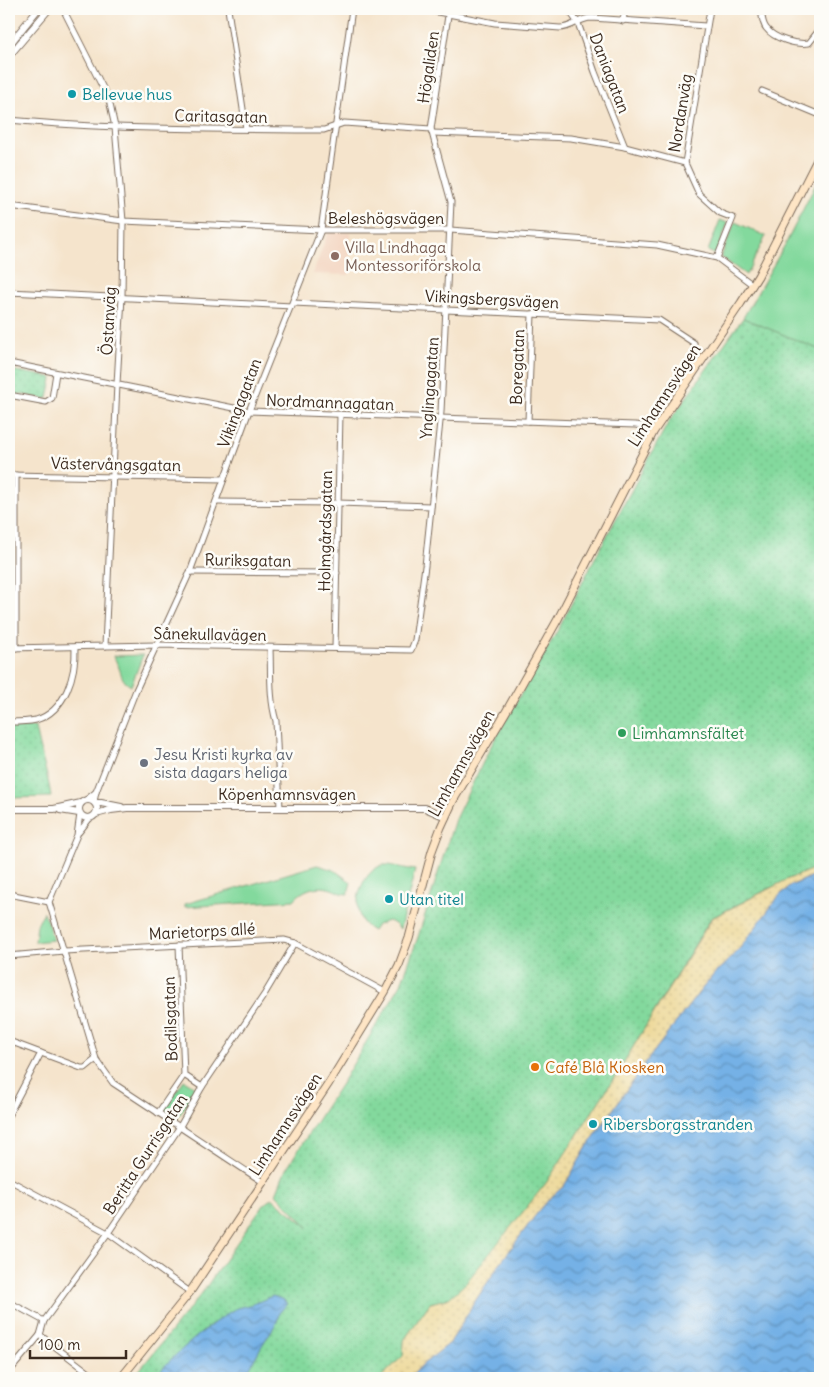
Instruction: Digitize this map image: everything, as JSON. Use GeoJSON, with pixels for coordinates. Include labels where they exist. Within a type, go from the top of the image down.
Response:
{"type":"FeatureCollection","features":[{"type":"Feature","properties":{"kind":"main road","name":"Limhamnsvägen"},"geometry":{"type":"LineString","coordinates":[[122,1378],[190,1292],[351,1048],[385,992],[399,965],[409,938],[432,851],[453,801],[558,619],[654,431],[753,285],[820,154]]}},
{"type":"Feature","properties":{"kind":"street"},"geometry":{"type":"LineString","coordinates":[[9,45],[38,9]]}},
{"type":"Feature","properties":{"kind":"street"},"geometry":{"type":"LineString","coordinates":[[9,56],[49,9]]}},
{"type":"Feature","properties":{"kind":"street","name":"Östanväg"},"geometry":{"type":"LineString","coordinates":[[62,9],[109,100],[115,127],[123,221],[122,297],[105,646]]}},
{"type":"Feature","properties":{"kind":"street"},"geometry":{"type":"LineString","coordinates":[[228,9],[246,129]]}},
{"type":"Feature","properties":{"kind":"street","name":"Vikingagatan"},"geometry":{"type":"LineString","coordinates":[[94,803],[96,792],[156,645],[190,572],[249,411],[321,230],[334,126],[352,9]]}},
{"type":"Feature","properties":{"kind":"street"},"geometry":{"type":"LineString","coordinates":[[422,9],[449,12],[495,23],[560,28],[568,28],[585,18],[706,26]]}},
{"type":"Feature","properties":{"kind":"street","name":"Daniagatan"},"geometry":{"type":"LineString","coordinates":[[568,9],[578,22],[595,72],[626,147]]}},
{"type":"Feature","properties":{"kind":"street"},"geometry":{"type":"LineString","coordinates":[[623,21],[625,9]]}},
{"type":"Feature","properties":{"kind":"street","name":"Nordanväg"},"geometry":{"type":"LineString","coordinates":[[710,9],[685,163],[699,194],[720,213],[733,218],[717,258]]}},
{"type":"Feature","properties":{"kind":"street"},"geometry":{"type":"LineString","coordinates":[[761,9],[764,24],[770,32],[800,44],[809,43],[820,28]]}},
{"type":"Feature","properties":{"kind":"street","name":"Högaliden"},"geometry":{"type":"LineString","coordinates":[[432,131],[449,12]]}},
{"type":"Feature","properties":{"kind":"street"},"geometry":{"type":"LineString","coordinates":[[762,91],[820,115]]}},
{"type":"Feature","properties":{"kind":"street","name":"Caritasgatan"},"geometry":{"type":"LineString","coordinates":[[9,120],[115,127],[324,130],[344,123],[432,131],[571,138],[626,147],[685,163]]}},
{"type":"Feature","properties":{"kind":"street","name":"Ynglingagatan"},"geometry":{"type":"LineString","coordinates":[[411,650],[415,640],[425,566],[440,418],[450,230],[450,196],[432,131]]}},
{"type":"Feature","properties":{"kind":"street","name":"Beleshögsvägen"},"geometry":{"type":"LineString","coordinates":[[9,206],[123,221],[321,230],[450,230],[657,245],[717,258],[753,285]]}},
{"type":"Feature","properties":{"kind":"street","name":"Vikingsbergsvägen"},"geometry":{"type":"LineString","coordinates":[[9,292],[659,320],[694,342]]}},
{"type":"Feature","properties":{"kind":"street","name":"Boregatan"},"geometry":{"type":"LineString","coordinates":[[528,421],[532,314]]}},
{"type":"Feature","properties":{"kind":"street"},"geometry":{"type":"LineString","coordinates":[[681,344],[686,337]]}},
{"type":"Feature","properties":{"kind":"street","name":"Nordmannagatan"},"geometry":{"type":"LineString","coordinates":[[9,363],[249,411],[635,425],[654,431]]}},
{"type":"Feature","properties":{"kind":"street"},"geometry":{"type":"LineString","coordinates":[[9,395],[49,401],[52,398],[56,373]]}},
{"type":"Feature","properties":{"kind":"street","name":"Holmgårdsgatan"},"geometry":{"type":"LineString","coordinates":[[335,648],[340,414]]}},
{"type":"Feature","properties":{"kind":"street","name":"Västervångsgatan"},"geometry":{"type":"LineString","coordinates":[[9,475],[224,479]]}},
{"type":"Feature","properties":{"kind":"street"},"geometry":{"type":"LineString","coordinates":[[16,475],[16,648]]}},
{"type":"Feature","properties":{"kind":"street"},"geometry":{"type":"LineString","coordinates":[[216,502],[431,506]]}},
{"type":"Feature","properties":{"kind":"street","name":"Ruriksgatan"},"geometry":{"type":"LineString","coordinates":[[190,572],[336,573]]}},
{"type":"Feature","properties":{"kind":"street","name":"Sånekullavägen"},"geometry":{"type":"LineString","coordinates":[[9,648],[156,645],[411,650]]}},
{"type":"Feature","properties":{"kind":"street"},"geometry":{"type":"LineString","coordinates":[[9,722],[22,722],[42,717],[62,700],[73,675],[76,660],[75,646]]}},
{"type":"Feature","properties":{"kind":"street"},"geometry":{"type":"LineString","coordinates":[[270,648],[280,808]]}},
{"type":"Feature","properties":{"kind":"street","name":"Vikingagatan"},"geometry":{"type":"LineString","coordinates":[[84,801],[96,792]]}},
{"type":"Feature","properties":{"kind":"street"},"geometry":{"type":"LineString","coordinates":[[84,801],[78,808],[80,814],[77,835],[49,902],[96,1059],[104,1074],[113,1083],[263,1182]]}},
{"type":"Feature","properties":{"kind":"street"},"geometry":{"type":"LineString","coordinates":[[54,809],[84,801],[94,803],[97,808],[96,814],[90,818],[77,835]]}},
{"type":"Feature","properties":{"kind":"street","name":"Köpenhamnsvägen"},"geometry":{"type":"LineString","coordinates":[[94,803],[127,808]]}},
{"type":"Feature","properties":{"kind":"street","name":"Köpenhamnsvägen"},"geometry":{"type":"LineString","coordinates":[[96,814],[127,808],[426,808],[446,817]]}},
{"type":"Feature","properties":{"kind":"street"},"geometry":{"type":"LineString","coordinates":[[9,809],[54,809],[90,818]]}},
{"type":"Feature","properties":{"kind":"street"},"geometry":{"type":"LineString","coordinates":[[9,894],[49,902]]}},
{"type":"Feature","properties":{"kind":"street","name":"Marietorps allé"},"geometry":{"type":"LineString","coordinates":[[9,956],[273,939],[295,943],[385,992]]}},
{"type":"Feature","properties":{"kind":"street","name":"Beritta Gurrisgatan"},"geometry":{"type":"LineString","coordinates":[[9,1372],[40,1335],[44,1320],[108,1233],[179,1128],[202,1087],[264,995],[295,943]]}},
{"type":"Feature","properties":{"kind":"street","name":"Bodilsgatan"},"geometry":{"type":"LineString","coordinates":[[158,1113],[184,1075],[179,945]]}},
{"type":"Feature","properties":{"kind":"street"},"geometry":{"type":"LineString","coordinates":[[9,1041],[81,1068],[85,1068],[96,1059]]}},
{"type":"Feature","properties":{"kind":"street"},"geometry":{"type":"LineString","coordinates":[[9,1114],[41,1053]]}},
{"type":"Feature","properties":{"kind":"street"},"geometry":{"type":"LineString","coordinates":[[184,1075],[202,1087]]}},
{"type":"Feature","properties":{"kind":"street"},"geometry":{"type":"LineString","coordinates":[[9,1180],[108,1233],[190,1292]]}},
{"type":"Feature","properties":{"kind":"street"},"geometry":{"type":"LineString","coordinates":[[9,1302],[44,1320]]}},
{"type":"Feature","properties":{"kind":"street"},"geometry":{"type":"LineString","coordinates":[[40,1335],[96,1378]]}},
{"type":"Feature","properties":{"kind":"shaded area","name":"Villa Lindhaga Montessoriförskola"},"geometry":{"type":"Polygon","coordinates":[[[331,232],[351,233],[349,275],[313,274],[327,235],[331,232]]]}},
{"type":"Feature","properties":{"kind":"green space"},"geometry":{"type":"Polygon","coordinates":[[[820,176],[820,350],[743,318],[786,243],[820,176]]]}},
{"type":"Feature","properties":{"kind":"green space"},"geometry":{"type":"Polygon","coordinates":[[[720,220],[728,223],[716,255],[708,251],[720,220]]]}},
{"type":"Feature","properties":{"kind":"green space"},"geometry":{"type":"Polygon","coordinates":[[[735,222],[766,236],[746,275],[721,257],[735,222]]]}},
{"type":"Feature","properties":{"kind":"green space"},"geometry":{"type":"Polygon","coordinates":[[[743,318],[820,350],[820,866],[788,879],[711,918],[616,1075],[546,1183],[465,1284],[449,1298],[430,1303],[404,1340],[403,1356],[380,1378],[133,1378],[202,1293],[263,1205],[272,1198],[308,1227],[276,1194],[286,1169],[344,1079],[401,984],[418,937],[455,819],[491,746],[560,626],[668,423],[743,318]]]}},
{"type":"Feature","properties":{"kind":"green space"},"geometry":{"type":"Polygon","coordinates":[[[10,370],[51,377],[48,398],[9,392],[10,370]]]}},
{"type":"Feature","properties":{"kind":"green space"},"geometry":{"type":"Polygon","coordinates":[[[143,655],[131,686],[123,678],[114,656],[143,655]]]}},
{"type":"Feature","properties":{"kind":"green space"},"geometry":{"type":"Polygon","coordinates":[[[35,727],[51,797],[9,798],[9,729],[35,727]]]}},
{"type":"Feature","properties":{"kind":"green space"},"geometry":{"type":"Polygon","coordinates":[[[317,865],[334,870],[351,882],[348,894],[318,887],[305,891],[294,900],[185,907],[185,904],[317,865]]]}},
{"type":"Feature","properties":{"kind":"green space"},"geometry":{"type":"Polygon","coordinates":[[[382,865],[415,870],[400,929],[388,921],[377,925],[373,931],[365,925],[360,917],[358,897],[366,878],[373,870],[382,865]]]}},
{"type":"Feature","properties":{"kind":"green space"},"geometry":{"type":"Polygon","coordinates":[[[44,912],[53,940],[35,942],[37,925],[44,912]]]}},
{"type":"Feature","properties":{"kind":"green space"},"geometry":{"type":"Polygon","coordinates":[[[184,1080],[197,1088],[177,1119],[164,1110],[184,1080]]]}},
{"type":"Feature","properties":{"kind":"sand","name":"Ribersborgsstranden"},"geometry":{"type":"Polygon","coordinates":[[[820,866],[820,873],[790,886],[779,896],[737,952],[714,974],[697,995],[646,1062],[587,1147],[564,1186],[550,1198],[535,1216],[501,1262],[450,1343],[422,1365],[410,1378],[380,1378],[403,1356],[404,1340],[430,1303],[449,1298],[546,1183],[616,1075],[712,918],[788,879],[820,866]]]}},
{"type":"Feature","properties":{"kind":"water"},"geometry":{"type":"Polygon","coordinates":[[[820,873],[820,1378],[410,1378],[422,1365],[450,1343],[501,1262],[535,1216],[550,1198],[564,1186],[587,1147],[646,1062],[714,974],[737,952],[779,896],[790,886],[820,873]]]}},
{"type":"Feature","properties":{"kind":"water"},"geometry":{"type":"Polygon","coordinates":[[[273,1296],[284,1300],[287,1304],[279,1313],[277,1322],[248,1371],[241,1378],[155,1378],[179,1352],[225,1315],[236,1309],[273,1296]]]}},
{"type":"Feature","properties":{"kind":"place","name":"Bellevue hus"},"geometry":{"type":"Point","coordinates":[72,94]}},
{"type":"Feature","properties":{"kind":"place","name":"Villa Lindhaga Montessoriförskola"},"geometry":{"type":"Point","coordinates":[335,256]}},
{"type":"Feature","properties":{"kind":"place","name":"Limhamnsfältet"},"geometry":{"type":"Point","coordinates":[622,733]}},
{"type":"Feature","properties":{"kind":"place","name":"Jesu Kristi kyrka av sista dagars heliga"},"geometry":{"type":"Point","coordinates":[144,763]}},
{"type":"Feature","properties":{"kind":"place","name":"Utan titel"},"geometry":{"type":"Point","coordinates":[389,899]}},
{"type":"Feature","properties":{"kind":"place","name":"Café Blå Kiosken"},"geometry":{"type":"Point","coordinates":[535,1067]}},
{"type":"Feature","properties":{"kind":"place","name":"Ribersborgsstranden"},"geometry":{"type":"Point","coordinates":[593,1124]}}]}
